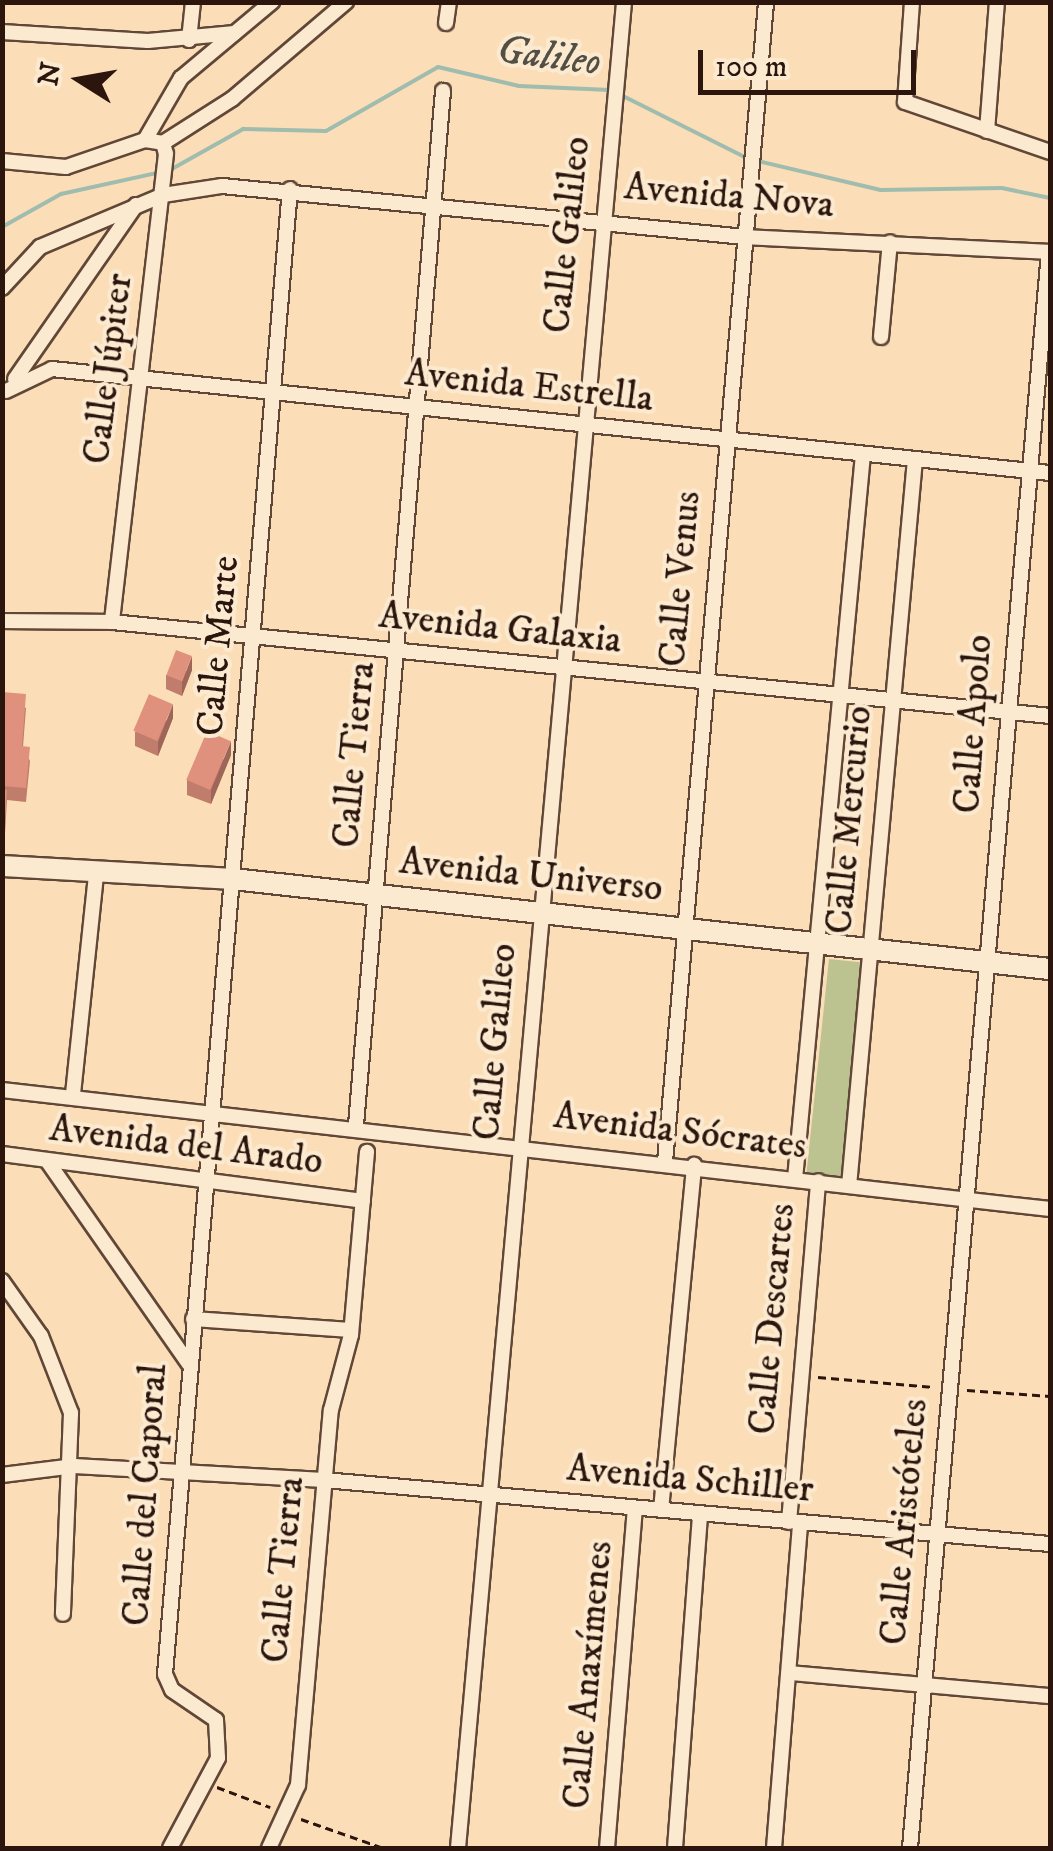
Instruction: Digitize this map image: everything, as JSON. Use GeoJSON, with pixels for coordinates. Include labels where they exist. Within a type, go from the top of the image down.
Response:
{"type":"FeatureCollection","features":[{"type":"Feature","properties":{"kind":"street"},"geometry":{"type":"LineString","coordinates":[[189,40],[194,2]]}},
{"type":"Feature","properties":{"kind":"street"},"geometry":{"type":"LineString","coordinates":[[2,161],[66,167],[145,140],[181,78],[272,2]]}},
{"type":"Feature","properties":{"kind":"street"},"geometry":{"type":"LineString","coordinates":[[145,140],[164,149],[232,99],[346,2]]}},
{"type":"Feature","properties":{"kind":"street"},"geometry":{"type":"LineString","coordinates":[[446,23],[448,2]]}},
{"type":"Feature","properties":{"kind":"street","name":"Calle Galileo"},"geometry":{"type":"LineString","coordinates":[[458,1848],[486,1495],[624,2]]}},
{"type":"Feature","properties":{"kind":"street","name":"Calle Venus"},"geometry":{"type":"LineString","coordinates":[[665,1162],[766,2]]}},
{"type":"Feature","properties":{"kind":"street"},"geometry":{"type":"LineString","coordinates":[[912,2],[905,102],[1050,152]]}},
{"type":"Feature","properties":{"kind":"street"},"geometry":{"type":"LineString","coordinates":[[987,131],[996,2]]}},
{"type":"Feature","properties":{"kind":"street"},"geometry":{"type":"LineString","coordinates":[[2,32],[189,40],[235,33]]}},
{"type":"Feature","properties":{"kind":"street","name":"Calle Tierra"},"geometry":{"type":"LineString","coordinates":[[356,1125],[443,91]]}},
{"type":"Feature","properties":{"kind":"street","name":"Calle Júpiter"},"geometry":{"type":"LineString","coordinates":[[112,622],[164,188],[164,149]]}},
{"type":"Feature","properties":{"kind":"street","name":"Avenida Nova"},"geometry":{"type":"LineString","coordinates":[[2,288],[40,246],[136,205],[164,188],[290,190],[434,200],[745,236],[1050,252]]}},
{"type":"Feature","properties":{"kind":"street","name":"Calle Marte"},"geometry":{"type":"LineString","coordinates":[[214,1109],[290,190]]}},
{"type":"Feature","properties":{"kind":"street"},"geometry":{"type":"LineString","coordinates":[[4,393],[136,205]]}},
{"type":"Feature","properties":{"kind":"street"},"geometry":{"type":"LineString","coordinates":[[881,336],[890,242]]}},
{"type":"Feature","properties":{"kind":"street","name":"Calle Apolo"},"geometry":{"type":"LineString","coordinates":[[967,1201],[1026,471],[1050,252]]}},
{"type":"Feature","properties":{"kind":"street","name":"Avenida Estrella"},"geometry":{"type":"LineString","coordinates":[[4,393],[46,368],[1050,473]]}},
{"type":"Feature","properties":{"kind":"street","name":"Calle Mercurio"},"geometry":{"type":"LineString","coordinates":[[795,1178],[863,454]]}},
{"type":"Feature","properties":{"kind":"street","name":"Calle Mercurio"},"geometry":{"type":"LineString","coordinates":[[849,1186],[914,460]]}},
{"type":"Feature","properties":{"kind":"street","name":"Avenida Galaxia"},"geometry":{"type":"LineString","coordinates":[[2,621],[112,622],[1050,716]]}},
{"type":"Feature","properties":{"kind":"street","name":"Avenida Universo"},"geometry":{"type":"LineString","coordinates":[[2,866],[96,874],[233,878],[1050,969]]}},
{"type":"Feature","properties":{"kind":"street"},"geometry":{"type":"LineString","coordinates":[[73,1094],[96,874]]}},
{"type":"Feature","properties":{"kind":"street","name":"Avenida Sócrates"},"geometry":{"type":"LineString","coordinates":[[2,1090],[73,1094],[356,1125],[1050,1209]]}},
{"type":"Feature","properties":{"kind":"street","name":"Calle del Caporal"},"geometry":{"type":"LineString","coordinates":[[170,1848],[211,1785],[216,1720],[165,1681],[178,1472],[214,1109]]}},
{"type":"Feature","properties":{"kind":"street","name":"Calle Tierra"},"geometry":{"type":"LineString","coordinates":[[268,1848],[288,1814],[298,1785],[324,1480],[351,1330],[367,1152]]}},
{"type":"Feature","properties":{"kind":"street","name":"Avenida del Arado"},"geometry":{"type":"LineString","coordinates":[[2,1154],[208,1185],[362,1201]]}},
{"type":"Feature","properties":{"kind":"street"},"geometry":{"type":"LineString","coordinates":[[48,1162],[189,1364]]}},
{"type":"Feature","properties":{"kind":"street"},"geometry":{"type":"LineString","coordinates":[[661,1510],[694,1166]]}},
{"type":"Feature","properties":{"kind":"street","name":"Calle Descartes"},"geometry":{"type":"LineString","coordinates":[[774,1848],[790,1673],[801,1375],[818,1182]]}},
{"type":"Feature","properties":{"kind":"street","name":"Calle Aristóteles"},"geometry":{"type":"LineString","coordinates":[[910,1848],[967,1201]]}},
{"type":"Feature","properties":{"kind":"street"},"geometry":{"type":"LineString","coordinates":[[2,1281],[54,1363],[74,1466],[62,1614]]}},
{"type":"Feature","properties":{"kind":"street"},"geometry":{"type":"LineString","coordinates":[[193,1319],[351,1330]]}},
{"type":"Feature","properties":{"kind":"street","name":"Avenida Schiller"},"geometry":{"type":"LineString","coordinates":[[2,1475],[74,1466],[324,1480],[1050,1544]]}},
{"type":"Feature","properties":{"kind":"street","name":"Calle Anaxímenes"},"geometry":{"type":"LineString","coordinates":[[607,1848],[635,1508]]}},
{"type":"Feature","properties":{"kind":"street"},"geometry":{"type":"LineString","coordinates":[[675,1848],[700,1513]]}},
{"type":"Feature","properties":{"kind":"street"},"geometry":{"type":"LineString","coordinates":[[790,1673],[1050,1696]]}},
{"type":"Feature","properties":{"kind":"path"},"geometry":{"type":"LineString","coordinates":[[801,1375],[1050,1396]]}},
{"type":"Feature","properties":{"kind":"path"},"geometry":{"type":"LineString","coordinates":[[211,1785],[384,1848]]}},
{"type":"Feature","properties":{"kind":"green space"},"geometry":{"type":"Polygon","coordinates":[[[829,959],[865,963],[842,1177],[807,1173],[829,959]]]}},
{"type":"Feature","properties":{"kind":"building"},"geometry":{"type":"Polygon","coordinates":[[[176,650],[192,656],[182,681],[166,675],[176,650]]]}},
{"type":"Feature","properties":{"kind":"building"},"geometry":{"type":"Polygon","coordinates":[[[2,692],[26,694],[22,746],[30,747],[26,788],[2,786],[2,692]]]}},
{"type":"Feature","properties":{"kind":"building"},"geometry":{"type":"Polygon","coordinates":[[[149,694],[173,704],[157,741],[133,731],[149,694]]]}},
{"type":"Feature","properties":{"kind":"building"},"geometry":{"type":"Polygon","coordinates":[[[207,731],[231,741],[210,790],[186,780],[207,731]]]}},
{"type":"Feature","properties":{"kind":"building"},"geometry":{"type":"Polygon","coordinates":[[[2,790],[7,790],[5,820],[2,819],[2,790]]]}},
{"type":"Feature","properties":{"kind":"waterway","name":"Galileo"},"geometry":{"type":"LineString","coordinates":[[170,170],[243,129],[326,131],[438,67],[519,86],[610,90]]}},
{"type":"Feature","properties":{"kind":"waterway","name":"Galileo"},"geometry":{"type":"LineString","coordinates":[[619,94],[749,159]]}},
{"type":"Feature","properties":{"kind":"waterway","name":"Galileo"},"geometry":{"type":"LineString","coordinates":[[758,161],[881,190],[1002,188],[1050,198]]}},
{"type":"Feature","properties":{"kind":"waterway","name":"Galileo"},"geometry":{"type":"LineString","coordinates":[[2,227],[61,194],[161,172]]}}]}
